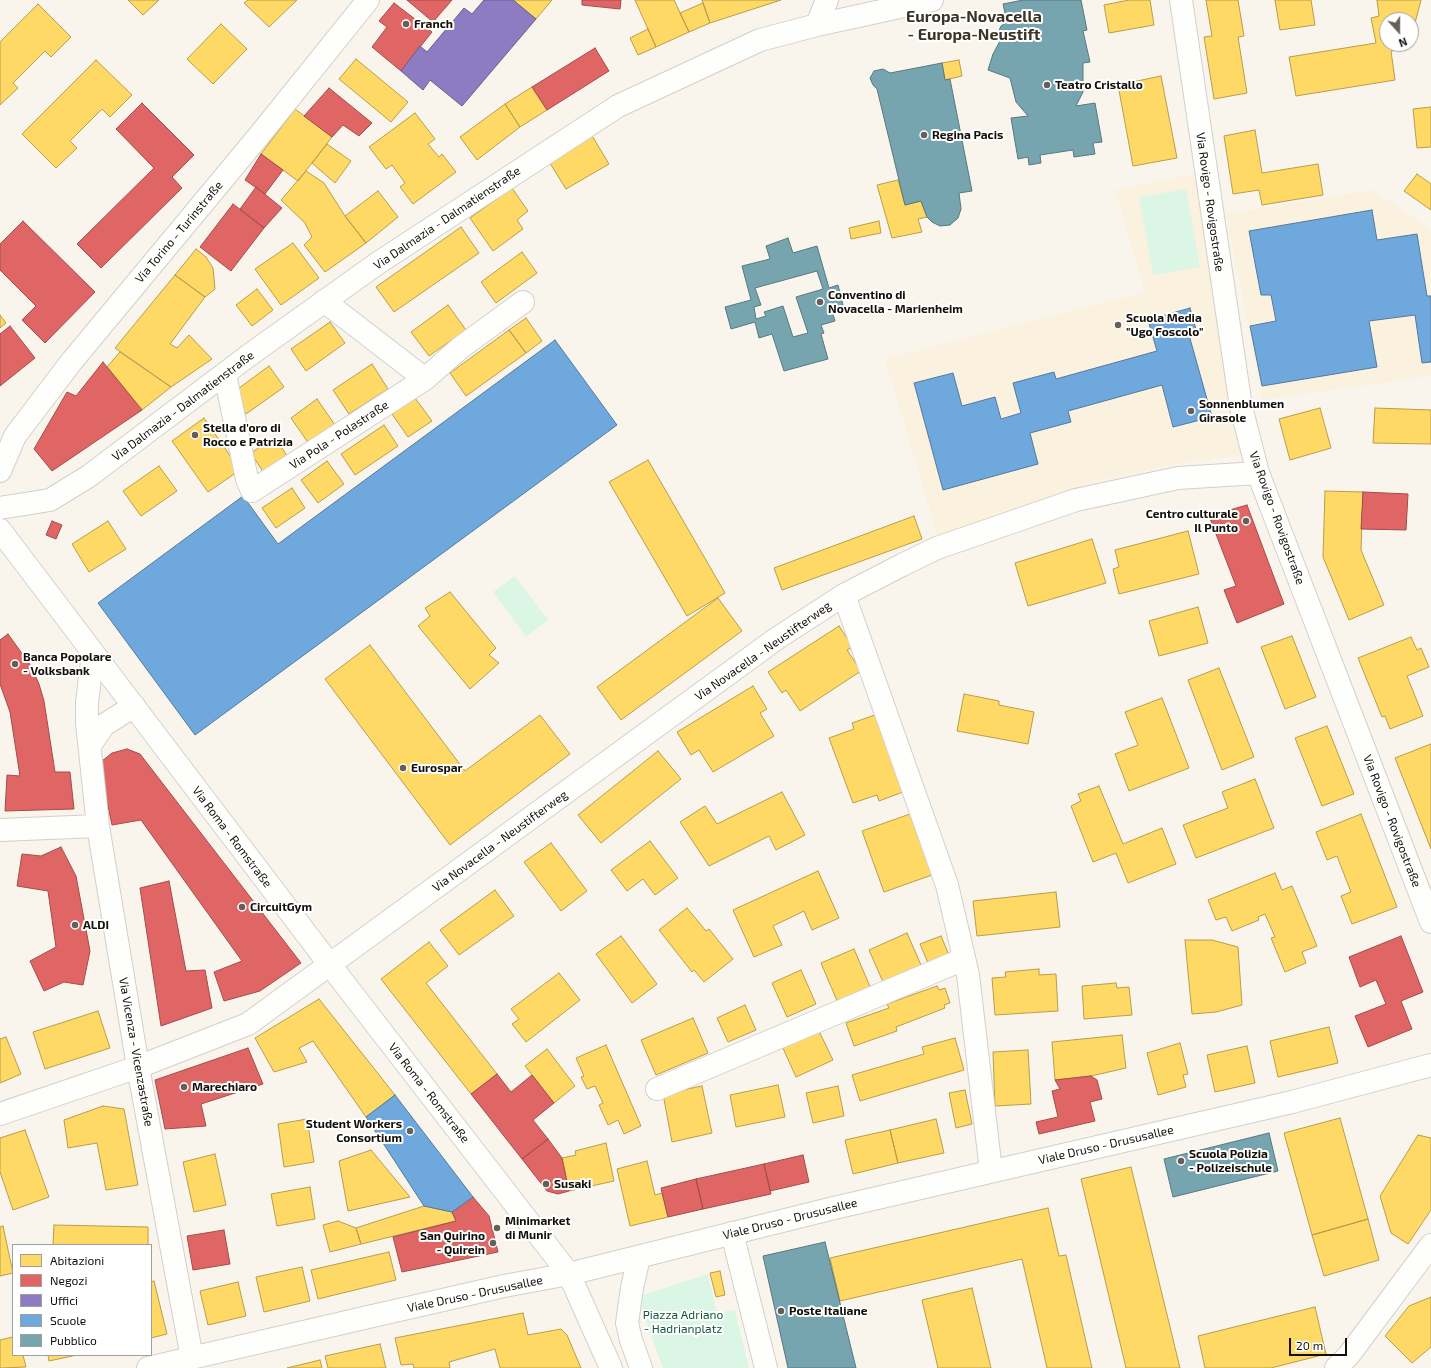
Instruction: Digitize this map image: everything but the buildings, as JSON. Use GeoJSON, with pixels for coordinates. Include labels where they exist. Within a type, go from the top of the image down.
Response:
{"type":"FeatureCollection","features":[{"type":"Feature","properties":{"kind":"street","name":"Via Torino - Turinstraße"},"geometry":{"type":"LineString","coordinates":[[0,471],[15,436],[72,361],[262,132],[368,0]]}},
{"type":"Feature","properties":{"kind":"street"},"geometry":{"type":"LineString","coordinates":[[817,25],[827,0]]}},
{"type":"Feature","properties":{"kind":"street","name":"Via Dalmazia - Dalmatienstraße"},"geometry":{"type":"LineString","coordinates":[[0,508],[50,500],[89,476],[324,301],[471,201],[618,106],[760,40],[817,25],[932,0]]}},
{"type":"Feature","properties":{"kind":"street","name":"Via Rovigo - Rovigostraße"},"geometry":{"type":"LineString","coordinates":[[1181,0],[1241,407],[1258,473],[1431,922]]}},
{"type":"Feature","properties":{"kind":"street"},"geometry":{"type":"LineString","coordinates":[[324,301],[425,379]]}},
{"type":"Feature","properties":{"kind":"street","name":"Via Pola - Polastraße"},"geometry":{"type":"LineString","coordinates":[[225,375],[246,479],[252,491],[425,379],[460,348],[523,302]]}},
{"type":"Feature","properties":{"kind":"street","name":"Via Novacella - Neustifterweg"},"geometry":{"type":"LineString","coordinates":[[0,1114],[138,1067],[248,1024],[776,639],[844,595],[937,548],[1076,500],[1178,478],[1258,473]]}},
{"type":"Feature","properties":{"kind":"street","name":"Via Roma - Romstraße"},"geometry":{"type":"LineString","coordinates":[[0,530],[330,965],[570,1274],[611,1368]]}},
{"type":"Feature","properties":{"kind":"street"},"geometry":{"type":"LineString","coordinates":[[844,595],[947,885],[970,989],[991,1172]]}},
{"type":"Feature","properties":{"kind":"street","name":"Via Vicenza - Vicenzastraße"},"geometry":{"type":"LineString","coordinates":[[93,653],[87,703],[87,723],[91,744],[98,826],[138,1067],[192,1358]]}},
{"type":"Feature","properties":{"kind":"street"},"geometry":{"type":"LineString","coordinates":[[91,744],[104,725],[134,706]]}},
{"type":"Feature","properties":{"kind":"street"},"geometry":{"type":"LineString","coordinates":[[0,830],[98,826]]}},
{"type":"Feature","properties":{"kind":"street"},"geometry":{"type":"LineString","coordinates":[[657,1089],[964,959]]}},
{"type":"Feature","properties":{"kind":"street","name":"Viale Druso - Drususallee"},"geometry":{"type":"LineString","coordinates":[[148,1368],[504,1286],[570,1274],[991,1172],[1292,1102],[1431,1065]]}},
{"type":"Feature","properties":{"kind":"street"},"geometry":{"type":"LineString","coordinates":[[732,1234],[766,1368]]}},
{"type":"Feature","properties":{"kind":"street"},"geometry":{"type":"LineString","coordinates":[[1336,1368],[1349,1355],[1431,1245]]}},
{"type":"Feature","properties":{"kind":"street"},"geometry":{"type":"LineString","coordinates":[[639,1257],[632,1288],[627,1323],[631,1340],[641,1368]]}},
{"type":"Feature","properties":{"kind":"shaded area","name":"Scuola Media \"Ugo Foscolo\""},"geometry":{"type":"Polygon","coordinates":[[[1199,173],[1246,455],[1170,465],[1089,483],[939,541],[885,359],[1145,292],[1115,190],[1199,173]]]}},
{"type":"Feature","properties":{"kind":"shaded area"},"geometry":{"type":"Polygon","coordinates":[[[1373,190],[1431,230],[1431,376],[1262,400],[1226,214],[1373,190]]]}},
{"type":"Feature","properties":{"kind":"green space"},"geometry":{"type":"Polygon","coordinates":[[[1186,189],[1200,267],[1153,275],[1139,197],[1186,189]]]}},
{"type":"Feature","properties":{"kind":"green space"},"geometry":{"type":"Polygon","coordinates":[[[515,576],[548,620],[526,637],[493,592],[515,576]]]}},
{"type":"Feature","properties":{"kind":"green space","name":"Piazza Adriano - Hadrianplatz"},"geometry":{"type":"Polygon","coordinates":[[[708,1274],[717,1314],[735,1310],[749,1368],[663,1368],[637,1297],[708,1274]]]}},
{"type":"Feature","properties":{"kind":"place","name":"Franch"},"geometry":{"type":"Point","coordinates":[406,24]}},
{"type":"Feature","properties":{"kind":"place","name":"Teatro Cristallo"},"geometry":{"type":"Point","coordinates":[1047,85]}},
{"type":"Feature","properties":{"kind":"place","name":"Regina Pacis"},"geometry":{"type":"Point","coordinates":[924,135]}},
{"type":"Feature","properties":{"kind":"place","name":"Conventino di Novacella - Marienheim"},"geometry":{"type":"Point","coordinates":[820,302]}},
{"type":"Feature","properties":{"kind":"place","name":"Scuola Media \"Ugo Foscolo\""},"geometry":{"type":"Point","coordinates":[1118,325]}},
{"type":"Feature","properties":{"kind":"place","name":"Sonnenblumen Girasole"},"geometry":{"type":"Point","coordinates":[1191,411]}},
{"type":"Feature","properties":{"kind":"place","name":"Stella d'oro di Rocco e Patrizia"},"geometry":{"type":"Point","coordinates":[195,435]}},
{"type":"Feature","properties":{"kind":"place","name":"Centro culturale Il Punto"},"geometry":{"type":"Point","coordinates":[1246,521]}},
{"type":"Feature","properties":{"kind":"place","name":"Banca Popolare - Volksbank"},"geometry":{"type":"Point","coordinates":[15,664]}},
{"type":"Feature","properties":{"kind":"place","name":"Eurospar"},"geometry":{"type":"Point","coordinates":[403,768]}},
{"type":"Feature","properties":{"kind":"place","name":"CircuitGym"},"geometry":{"type":"Point","coordinates":[242,907]}},
{"type":"Feature","properties":{"kind":"place","name":"ALDI"},"geometry":{"type":"Point","coordinates":[75,925]}},
{"type":"Feature","properties":{"kind":"place","name":"Marechiaro"},"geometry":{"type":"Point","coordinates":[184,1087]}},
{"type":"Feature","properties":{"kind":"place","name":"Student Workers Consortium"},"geometry":{"type":"Point","coordinates":[410,1131]}},
{"type":"Feature","properties":{"kind":"place","name":"Scuola Polizia - Polizeischule"},"geometry":{"type":"Point","coordinates":[1181,1161]}},
{"type":"Feature","properties":{"kind":"place","name":"Susaki"},"geometry":{"type":"Point","coordinates":[546,1184]}},
{"type":"Feature","properties":{"kind":"place","name":"Minimarket di Munir"},"geometry":{"type":"Point","coordinates":[497,1228]}},
{"type":"Feature","properties":{"kind":"place","name":"San Quirino - Quirein"},"geometry":{"type":"Point","coordinates":[493,1243]}},
{"type":"Feature","properties":{"kind":"place","name":"Poste Italiane"},"geometry":{"type":"Point","coordinates":[781,1311]}},
{"type":"Feature","properties":{"kind":"district","name":"Europa-Novacella - Europa-Neustift"},"geometry":{"type":"Point","coordinates":[974,26]}}]}
